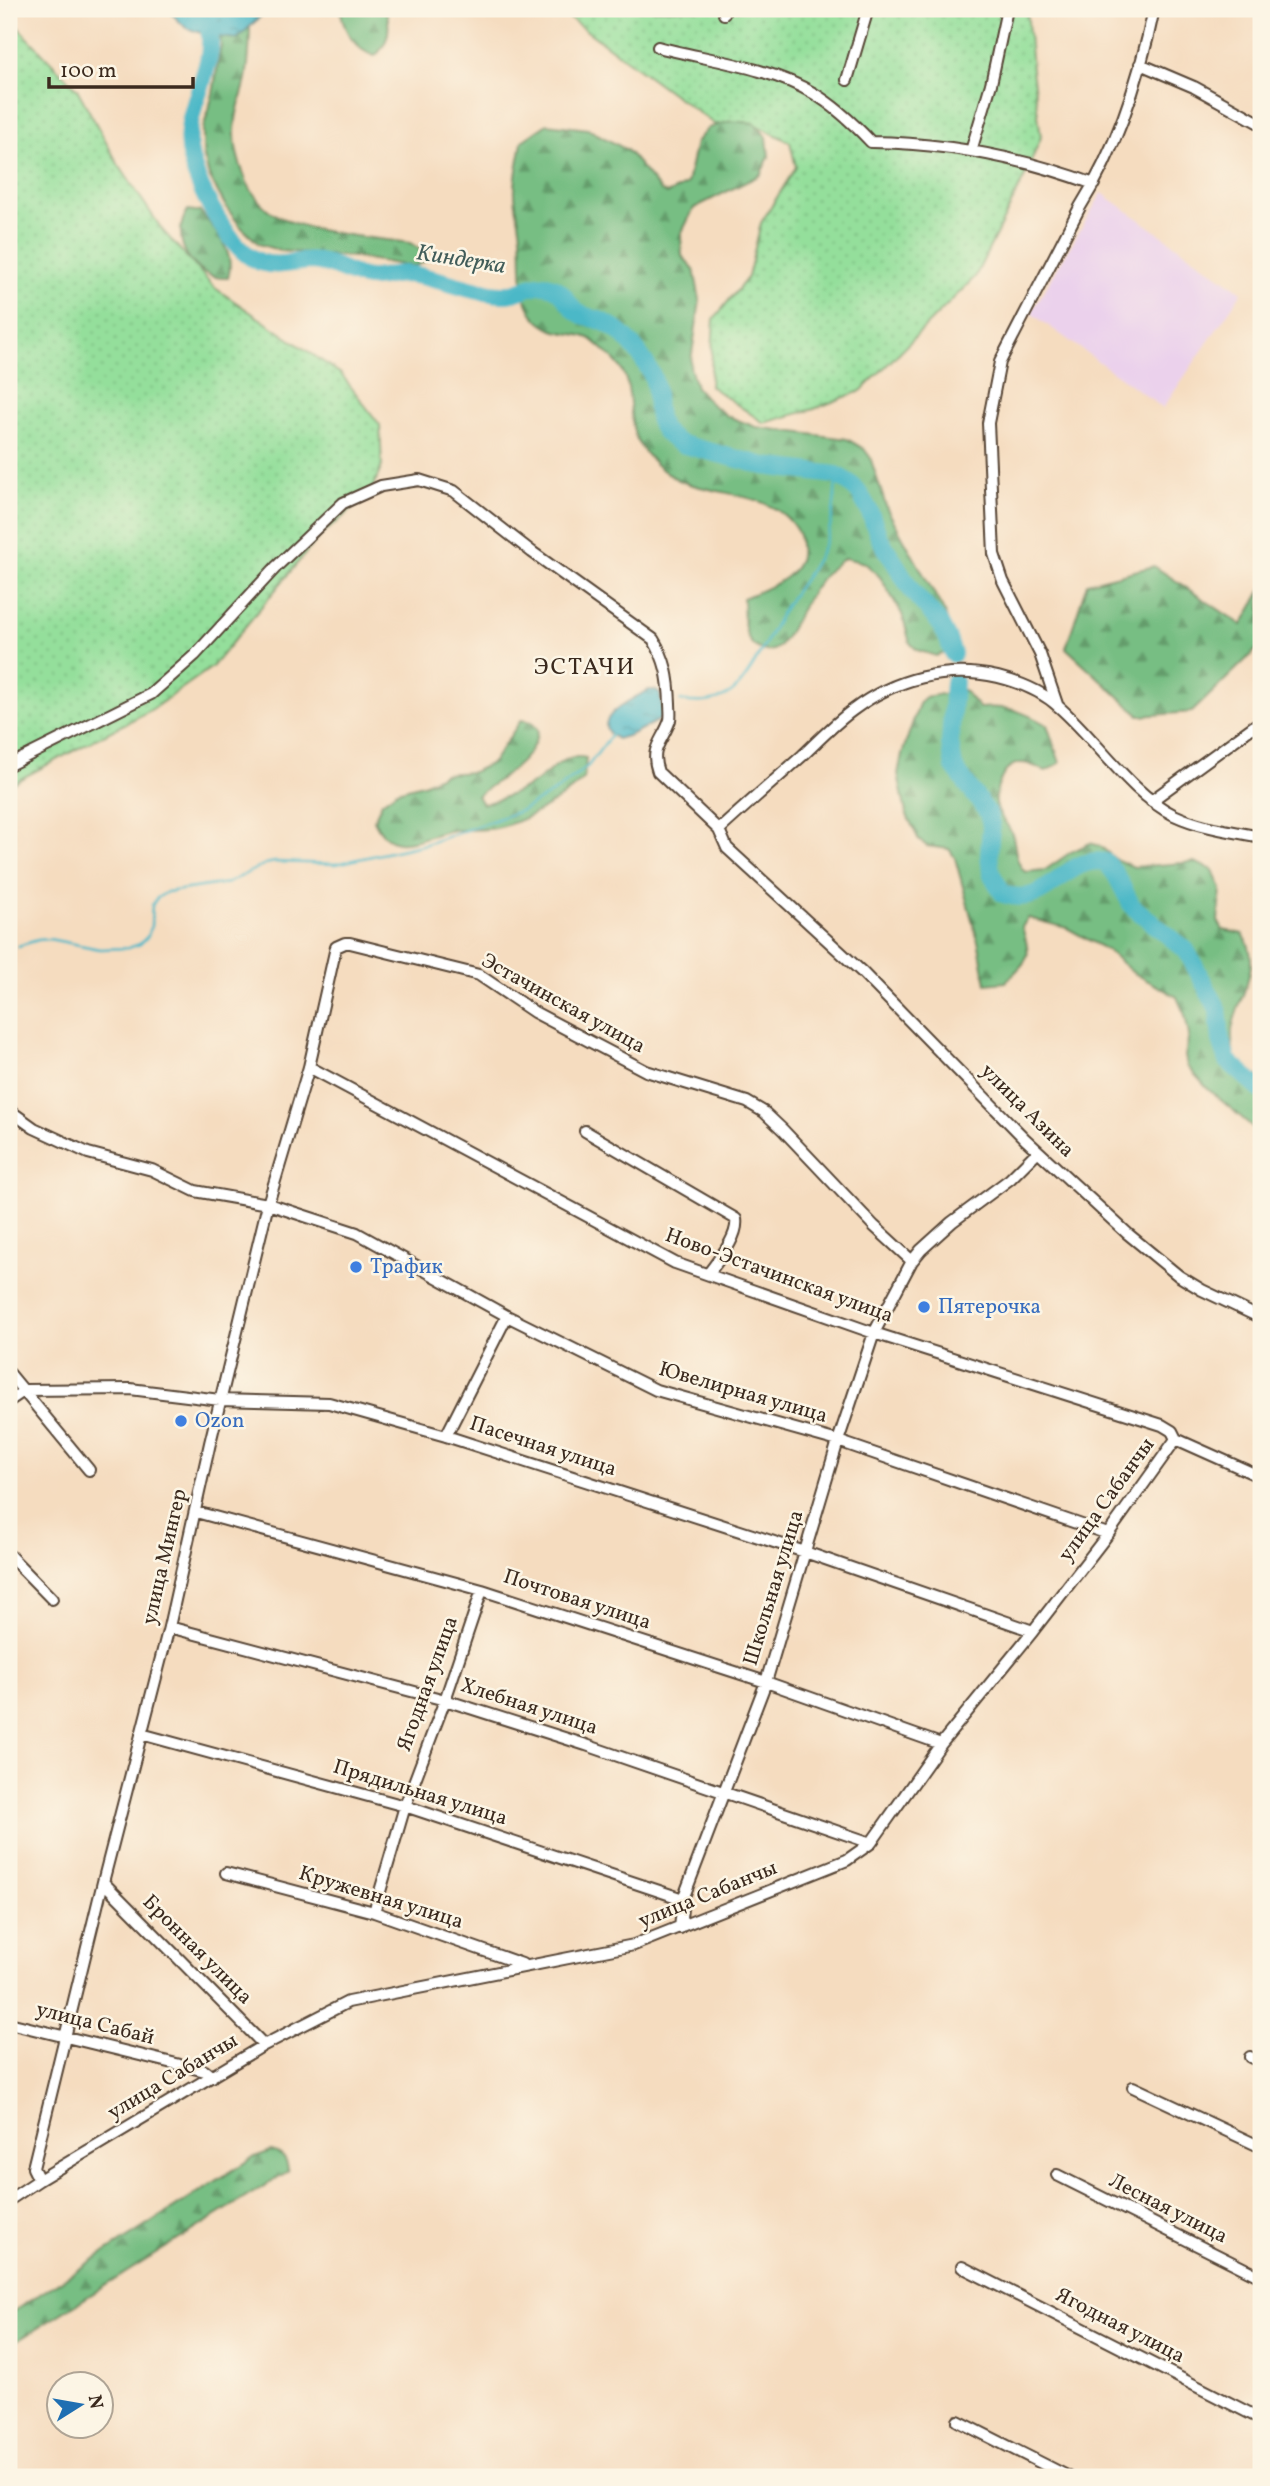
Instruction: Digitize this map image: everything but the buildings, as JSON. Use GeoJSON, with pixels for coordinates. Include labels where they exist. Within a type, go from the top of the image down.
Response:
{"type":"FeatureCollection","features":[{"type":"Feature","properties":{"kind":"street"},"geometry":{"type":"LineString","coordinates":[[847,80],[868,9]]}},
{"type":"Feature","properties":{"kind":"street"},"geometry":{"type":"LineString","coordinates":[[971,151],[991,84],[1007,9]]}},
{"type":"Feature","properties":{"kind":"street"},"geometry":{"type":"LineString","coordinates":[[1057,704],[1040,654],[1003,581],[994,554],[988,423],[1000,362],[1094,184],[1122,122],[1154,9]]}},
{"type":"Feature","properties":{"kind":"street"},"geometry":{"type":"LineString","coordinates":[[658,47],[785,79],[814,93],[850,121],[871,142],[912,143],[971,151],[1048,169],[1094,184]]}},
{"type":"Feature","properties":{"kind":"street"},"geometry":{"type":"LineString","coordinates":[[1140,64],[1194,86],[1261,124]]}},
{"type":"Feature","properties":{"kind":"street","name":"улица Азина"},"geometry":{"type":"LineString","coordinates":[[9,765],[151,694],[195,655],[277,566],[343,503],[381,486],[419,480],[454,491],[532,552],[653,639],[664,657],[669,678],[670,718],[656,747],[654,760],[659,772],[719,830],[727,848],[862,972],[1038,1151],[1128,1234],[1179,1276],[1261,1318]]}},
{"type":"Feature","properties":{"kind":"street"},"geometry":{"type":"LineString","coordinates":[[719,830],[853,710],[890,687],[939,674],[979,674],[1005,679],[1029,688],[1057,704],[1151,801],[1172,814],[1206,827],[1261,836]]}},
{"type":"Feature","properties":{"kind":"street"},"geometry":{"type":"LineString","coordinates":[[1151,801],[1261,721]]}},
{"type":"Feature","properties":{"kind":"street","name":"Эстачинская улица"},"geometry":{"type":"LineString","coordinates":[[340,944],[350,943],[479,975],[534,1012],[646,1071],[747,1102],[764,1112],[783,1130],[874,1226],[912,1261]]}},
{"type":"Feature","properties":{"kind":"street","name":"улица Мингер"},"geometry":{"type":"LineString","coordinates":[[38,2180],[33,2168],[169,1627],[220,1400],[268,1204],[309,1067],[334,951],[340,944]]}},
{"type":"Feature","properties":{"kind":"street","name":"Ново-Эстачинская улица"},"geometry":{"type":"LineString","coordinates":[[309,1067],[675,1263],[874,1333],[1162,1425],[1172,1431],[1176,1439]]}},
{"type":"Feature","properties":{"kind":"street","name":"Ювелирная улица"},"geometry":{"type":"LineString","coordinates":[[9,1110],[34,1128],[88,1153],[152,1170],[195,1191],[268,1204],[357,1233],[507,1316],[656,1390],[838,1441],[1108,1534]]}},
{"type":"Feature","properties":{"kind":"street"},"geometry":{"type":"LineString","coordinates":[[586,1131],[736,1219],[734,1235],[708,1274]]}},
{"type":"Feature","properties":{"kind":"street","name":"Школьная улица"},"geometry":{"type":"LineString","coordinates":[[680,1928],[684,1899],[766,1682],[838,1441],[874,1333],[912,1261],[952,1222],[1010,1179],[1038,1151]]}},
{"type":"Feature","properties":{"kind":"street"},"geometry":{"type":"LineString","coordinates":[[446,1436],[507,1316]]}},
{"type":"Feature","properties":{"kind":"street"},"geometry":{"type":"LineString","coordinates":[[9,1373],[89,1470]]}},
{"type":"Feature","properties":{"kind":"street","name":"Пасечная улица"},"geometry":{"type":"LineString","coordinates":[[25,1390],[130,1389],[220,1400],[329,1403],[446,1436],[805,1552],[1033,1631]]}},
{"type":"Feature","properties":{"kind":"street"},"geometry":{"type":"LineString","coordinates":[[9,1401],[25,1390]]}},
{"type":"Feature","properties":{"kind":"street","name":"улица Сабанчы"},"geometry":{"type":"LineString","coordinates":[[9,2200],[264,2045],[348,2002],[634,1945],[847,1860],[871,1843],[941,1744],[1108,1534],[1176,1439],[1261,1478]]}},
{"type":"Feature","properties":{"kind":"street","name":"Почтовая улица"},"geometry":{"type":"LineString","coordinates":[[196,1512],[482,1590],[766,1682],[941,1744]]}},
{"type":"Feature","properties":{"kind":"street"},"geometry":{"type":"LineString","coordinates":[[9,1555],[52,1598]]}},
{"type":"Feature","properties":{"kind":"street","name":"Ягодная улица"},"geometry":{"type":"LineString","coordinates":[[374,1912],[405,1805],[445,1700],[482,1590]]}},
{"type":"Feature","properties":{"kind":"street","name":"Хлебная улица"},"geometry":{"type":"LineString","coordinates":[[169,1627],[445,1700],[586,1745],[871,1843]]}},
{"type":"Feature","properties":{"kind":"street","name":"Прядильная улица"},"geometry":{"type":"LineString","coordinates":[[141,1734],[405,1805],[684,1899]]}},
{"type":"Feature","properties":{"kind":"street","name":"Кружевная улица"},"geometry":{"type":"LineString","coordinates":[[226,1873],[374,1912],[524,1965]]}},
{"type":"Feature","properties":{"kind":"street","name":"Бронная улица"},"geometry":{"type":"LineString","coordinates":[[103,1882],[264,2045]]}},
{"type":"Feature","properties":{"kind":"street","name":"улица Сабай"},"geometry":{"type":"LineString","coordinates":[[9,2023],[205,2071],[212,2077]]}},
{"type":"Feature","properties":{"kind":"street"},"geometry":{"type":"LineString","coordinates":[[1250,2057],[1261,2062]]}},
{"type":"Feature","properties":{"kind":"street"},"geometry":{"type":"LineString","coordinates":[[1133,2087],[1261,2147]]}},
{"type":"Feature","properties":{"kind":"street","name":"Лесная улица"},"geometry":{"type":"LineString","coordinates":[[1057,2175],[1261,2277]]}},
{"type":"Feature","properties":{"kind":"street","name":"Ягодная улица"},"geometry":{"type":"LineString","coordinates":[[962,2267],[1261,2419]]}},
{"type":"Feature","properties":{"kind":"street"},"geometry":{"type":"LineString","coordinates":[[958,2421],[1069,2477]]}},
{"type":"Feature","properties":{"kind":"shaded area"},"geometry":{"type":"Polygon","coordinates":[[[1102,193],[1242,292],[1163,408],[1031,313],[1102,193]]]}},
{"type":"Feature","properties":{"kind":"green space"},"geometry":{"type":"Polygon","coordinates":[[[250,9],[248,65],[235,134],[241,166],[255,196],[279,217],[296,224],[335,233],[410,243],[421,250],[427,260],[415,266],[355,257],[281,251],[259,244],[241,227],[226,207],[209,176],[203,153],[203,129],[213,94],[221,45],[218,22],[250,9]]]}},
{"type":"Feature","properties":{"kind":"green space"},"geometry":{"type":"Polygon","coordinates":[[[341,9],[386,9],[388,35],[375,56],[361,49],[351,38],[341,9]]]}},
{"type":"Feature","properties":{"kind":"green space"},"geometry":{"type":"Polygon","coordinates":[[[557,9],[1027,9],[1041,137],[1025,176],[975,277],[861,391],[814,409],[764,423],[710,386],[714,319],[748,277],[761,223],[796,167],[790,142],[756,125],[714,124],[557,9]]]}},
{"type":"Feature","properties":{"kind":"green space"},"geometry":{"type":"Polygon","coordinates":[[[9,18],[77,89],[118,164],[163,231],[215,288],[341,374],[380,425],[382,466],[370,494],[318,538],[212,667],[151,710],[9,785],[9,18]]]}},
{"type":"Feature","properties":{"kind":"green space"},"geometry":{"type":"Polygon","coordinates":[[[731,121],[754,123],[767,137],[769,157],[760,175],[694,208],[681,234],[682,256],[694,269],[700,300],[690,367],[696,387],[710,403],[727,416],[756,427],[847,439],[864,449],[870,457],[887,509],[945,613],[949,627],[945,653],[936,656],[917,650],[910,643],[902,614],[880,577],[865,563],[845,558],[829,570],[816,586],[777,648],[766,651],[755,647],[745,628],[743,598],[790,574],[800,557],[800,538],[797,531],[786,517],[773,507],[688,484],[662,469],[637,441],[627,383],[618,364],[589,338],[553,330],[541,322],[532,313],[527,301],[522,276],[521,236],[515,195],[522,141],[547,124],[588,129],[627,150],[661,191],[667,194],[687,184],[696,142],[708,128],[731,121]]]}},
{"type":"Feature","properties":{"kind":"green space"},"geometry":{"type":"Polygon","coordinates":[[[188,210],[201,212],[223,243],[229,260],[228,278],[215,277],[204,272],[187,256],[181,233],[188,210]]]}},
{"type":"Feature","properties":{"kind":"green space"},"geometry":{"type":"Polygon","coordinates":[[[1154,566],[1242,625],[1261,591],[1261,645],[1192,712],[1140,716],[1066,648],[1087,583],[1154,566]]]}},
{"type":"Feature","properties":{"kind":"green space"},"geometry":{"type":"Polygon","coordinates":[[[964,690],[979,708],[1015,710],[1047,725],[1060,763],[1046,771],[1020,763],[1009,769],[1000,781],[996,795],[997,808],[1012,833],[1018,860],[1025,872],[1045,870],[1090,843],[1100,846],[1115,859],[1134,867],[1194,862],[1213,870],[1221,889],[1218,921],[1223,930],[1243,934],[1249,945],[1251,957],[1248,979],[1233,1025],[1232,1037],[1234,1058],[1261,1078],[1261,1134],[1208,1089],[1187,1066],[1185,1056],[1189,1035],[1185,1015],[1177,997],[1132,972],[1107,950],[1067,928],[1028,918],[1022,927],[1028,953],[1024,963],[1006,982],[986,984],[979,945],[955,858],[949,849],[927,846],[919,840],[906,813],[898,774],[919,704],[925,697],[964,690]]]}},
{"type":"Feature","properties":{"kind":"green space"},"geometry":{"type":"Polygon","coordinates":[[[521,720],[531,722],[538,730],[535,741],[515,768],[477,796],[482,804],[529,786],[570,758],[586,758],[584,779],[547,807],[504,826],[455,830],[410,842],[390,840],[381,833],[374,820],[382,802],[397,791],[426,783],[443,774],[473,772],[492,763],[521,720]]]}},
{"type":"Feature","properties":{"kind":"green space"},"geometry":{"type":"Polygon","coordinates":[[[271,2151],[284,2158],[288,2171],[9,2346],[9,2314],[252,2158],[271,2151]]]}},
{"type":"Feature","properties":{"kind":"water"},"geometry":{"type":"Polygon","coordinates":[[[167,9],[260,9],[261,16],[237,39],[210,36],[186,28],[167,9]]]}},
{"type":"Feature","properties":{"kind":"water"},"geometry":{"type":"Polygon","coordinates":[[[649,690],[656,690],[660,694],[663,713],[661,719],[617,739],[608,732],[606,725],[615,710],[649,690]]]}},
{"type":"Feature","properties":{"kind":"waterway","name":"Киндерка"},"geometry":{"type":"LineString","coordinates":[[207,9],[210,50],[191,120],[191,159],[217,218],[248,255],[260,262],[273,264],[320,262],[368,278],[417,275],[490,293],[510,294],[540,285],[557,289],[578,313],[611,326],[636,349],[654,381],[658,419],[669,436],[681,444],[765,466],[836,475],[858,491],[869,510],[879,537],[912,591],[939,622],[953,654]]}},
{"type":"Feature","properties":{"kind":"waterway"},"geometry":{"type":"LineString","coordinates":[[680,701],[719,699],[731,693],[746,677],[824,544],[832,515],[836,475]]}},
{"type":"Feature","properties":{"kind":"waterway","name":"Киндерка"},"geometry":{"type":"LineString","coordinates":[[954,682],[950,743],[954,767],[988,813],[991,825],[991,873],[1003,894],[1020,897],[1034,895],[1078,866],[1091,862],[1106,862],[1132,906],[1186,950],[1218,1009],[1221,1041],[1228,1061],[1261,1090]]}},
{"type":"Feature","properties":{"kind":"waterway"},"geometry":{"type":"LineString","coordinates":[[18,946],[49,939],[100,949],[128,948],[140,944],[148,936],[152,905],[167,892],[228,883],[265,864],[275,862],[336,864],[426,844],[520,811],[556,791],[588,766],[612,734]]}},
{"type":"Feature","properties":{"kind":"place","name":"Трафик"},"geometry":{"type":"Point","coordinates":[356,1267]}},
{"type":"Feature","properties":{"kind":"place","name":"Пятерочка"},"geometry":{"type":"Point","coordinates":[924,1307]}},
{"type":"Feature","properties":{"kind":"place","name":"Ozon"},"geometry":{"type":"Point","coordinates":[181,1421]}},
{"type":"Feature","properties":{"kind":"district","name":"ЭСТАЧИ"},"geometry":{"type":"Point","coordinates":[585,668]}}]}
